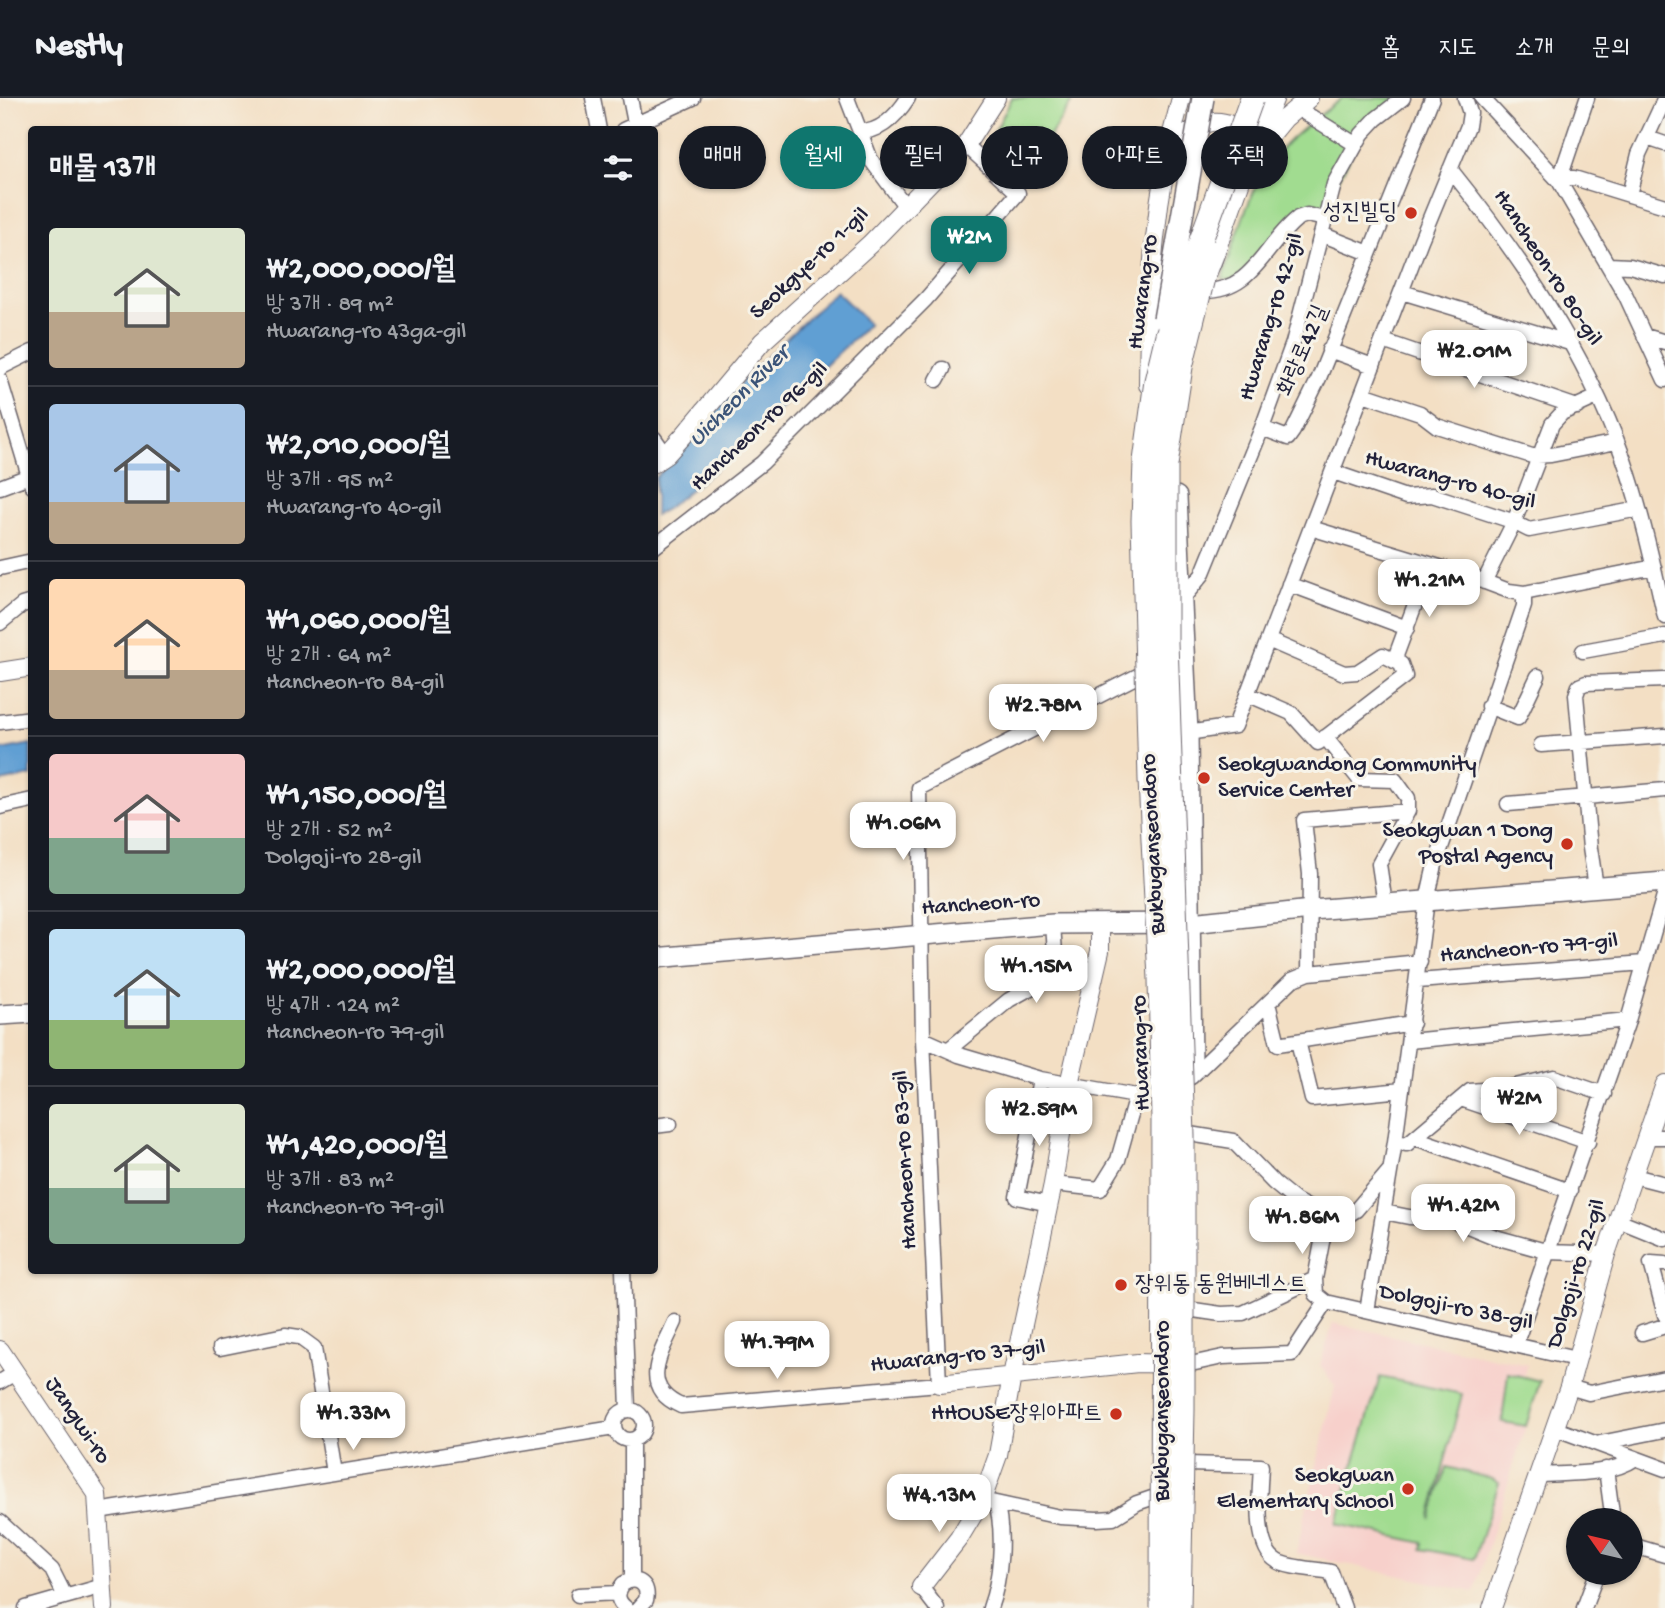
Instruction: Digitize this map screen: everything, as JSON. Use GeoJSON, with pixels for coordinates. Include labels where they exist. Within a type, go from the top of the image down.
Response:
{"type":"FeatureCollection","features":[{"type":"Feature","properties":{"kind":"highway","name":"Bukbuganseondoro"},"geometry":{"type":"LineString","coordinates":[[1163,1608],[1162,1094],[1143,522],[1145,461],[1156,381],[1167,335],[1252,98]]}},
{"type":"Feature","properties":{"kind":"highway","name":"Bukbuganseondoro"},"geometry":{"type":"LineString","coordinates":[[1179,1608],[1183,1410],[1183,1136],[1166,642],[1166,465],[1181,367],[1203,278],[1272,98]]}},
{"type":"Feature","properties":{"kind":"main road","name":"Hwarang-ro"},"geometry":{"type":"LineString","coordinates":[[1188,1608],[1187,1464],[1180,1364],[1187,1309],[1190,1134],[1166,985],[1152,669],[1148,495],[1203,98]]}},
{"type":"Feature","properties":{"kind":"main road","name":"Hwarang-ro"},"geometry":{"type":"LineString","coordinates":[[1169,1608],[1180,1364],[1181,1077],[1191,982],[1184,658],[1172,423],[1171,315],[1214,98]]}},
{"type":"Feature","properties":{"kind":"main road","name":"Hancheon-ro"},"geometry":{"type":"LineString","coordinates":[[658,958],[1053,924],[1191,923],[1311,910],[1665,882]]}},
{"type":"Feature","properties":{"kind":"main road"},"geometry":{"type":"LineString","coordinates":[[1166,985],[1179,977],[1191,982]]}},
{"type":"Feature","properties":{"kind":"main road"},"geometry":{"type":"LineString","coordinates":[[1,1014],[28,1013]]}},
{"type":"Feature","properties":{"kind":"street"},"geometry":{"type":"LineString","coordinates":[[593,98],[598,126]]}},
{"type":"Feature","properties":{"kind":"street"},"geometry":{"type":"LineString","coordinates":[[630,98],[629,126],[693,98]]}},
{"type":"Feature","properties":{"kind":"street"},"geometry":{"type":"LineString","coordinates":[[847,98],[858,126]]}},
{"type":"Feature","properties":{"kind":"street"},"geometry":{"type":"LineString","coordinates":[[866,132],[897,116],[908,98]]}},
{"type":"Feature","properties":{"kind":"street","name":"Seokgye-ro 1-gil"},"geometry":{"type":"LineString","coordinates":[[967,144],[996,98]]}},
{"type":"Feature","properties":{"kind":"street","name":"Hwarang-ro"},"geometry":{"type":"LineString","coordinates":[[1173,126],[1181,98]]}},
{"type":"Feature","properties":{"kind":"street","name":"Hwarang-ro 42-gil"},"geometry":{"type":"LineString","coordinates":[[1182,599],[1202,575],[1262,428],[1293,343],[1332,188],[1355,144],[1369,125],[1404,98]]}},
{"type":"Feature","properties":{"kind":"street","name":"화랑로42길"},"geometry":{"type":"LineString","coordinates":[[1262,428],[1290,437],[1319,378],[1432,98]]}},
{"type":"Feature","properties":{"kind":"street","name":"Hwarang-ro 40-gil"},"geometry":{"type":"LineString","coordinates":[[1186,733],[1235,726],[1468,126],[1469,113],[1465,98]]}},
{"type":"Feature","properties":{"kind":"street"},"geometry":{"type":"LineString","coordinates":[[1482,98],[1559,181],[1609,265],[1665,380]]}},
{"type":"Feature","properties":{"kind":"street"},"geometry":{"type":"LineString","coordinates":[[1559,181],[1587,98]]}},
{"type":"Feature","properties":{"kind":"street"},"geometry":{"type":"LineString","coordinates":[[1629,195],[1639,154],[1665,98]]}},
{"type":"Feature","properties":{"kind":"street"},"geometry":{"type":"LineString","coordinates":[[1303,103],[1355,144]]}},
{"type":"Feature","properties":{"kind":"street","name":"Hwarang-ro"},"geometry":{"type":"LineString","coordinates":[[1278,126],[1303,103]]}},
{"type":"Feature","properties":{"kind":"street"},"geometry":{"type":"LineString","coordinates":[[1202,126],[1206,123],[1228,123],[1233,126]]}},
{"type":"Feature","properties":{"kind":"street"},"geometry":{"type":"LineString","coordinates":[[1647,138],[1665,144]]}},
{"type":"Feature","properties":{"kind":"street","name":"Hancheon-ro 96-gil"},"geometry":{"type":"LineString","coordinates":[[658,544],[721,504],[926,299],[1018,193],[967,146]]}},
{"type":"Feature","properties":{"kind":"street"},"geometry":{"type":"LineString","coordinates":[[866,147],[871,160],[906,207]]}},
{"type":"Feature","properties":{"kind":"street","name":"Hancheon-ro 80-gil"},"geometry":{"type":"LineString","coordinates":[[1450,169],[1509,244],[1585,369],[1617,442],[1639,509],[1665,617]]}},
{"type":"Feature","properties":{"kind":"street"},"geometry":{"type":"LineString","coordinates":[[1559,181],[1574,178],[1665,206]]}},
{"type":"Feature","properties":{"kind":"street","name":"Seokgye-ro 1-gil"},"geometry":{"type":"LineString","coordinates":[[660,459],[762,342],[870,244],[923,189]]}},
{"type":"Feature","properties":{"kind":"street","name":"Hwarang-ro"},"geometry":{"type":"LineString","coordinates":[[1148,495],[1149,289],[1160,189]]}},
{"type":"Feature","properties":{"kind":"street","name":"Hwarang-ro"},"geometry":{"type":"LineString","coordinates":[[1175,478],[1180,411],[1202,291],[1238,189]]}},
{"type":"Feature","properties":{"kind":"street"},"geometry":{"type":"LineString","coordinates":[[1202,291],[1227,289],[1241,282],[1298,218],[1307,215],[1369,253]]}},
{"type":"Feature","properties":{"kind":"street"},"geometry":{"type":"LineString","coordinates":[[1609,265],[1630,265],[1665,276]]}},
{"type":"Feature","properties":{"kind":"street"},"geometry":{"type":"LineString","coordinates":[[1402,292],[1570,343]]}},
{"type":"Feature","properties":{"kind":"street"},"geometry":{"type":"LineString","coordinates":[[1645,336],[1665,342]]}},
{"type":"Feature","properties":{"kind":"street"},"geometry":{"type":"LineString","coordinates":[[1383,341],[1577,407]]}},
{"type":"Feature","properties":{"kind":"street"},"geometry":{"type":"LineString","coordinates":[[1329,350],[1373,366]]}},
{"type":"Feature","properties":{"kind":"street"},"geometry":{"type":"LineString","coordinates":[[0,368],[28,354]]}},
{"type":"Feature","properties":{"kind":"street"},"geometry":{"type":"LineString","coordinates":[[0,380],[28,474]]}},
{"type":"Feature","properties":{"kind":"street","name":"Hwarang-ro 40-gil"},"geometry":{"type":"LineString","coordinates":[[1363,394],[1420,413],[1437,426],[1532,456],[1617,442]]}},
{"type":"Feature","properties":{"kind":"street"},"geometry":{"type":"LineString","coordinates":[[1484,582],[1514,522],[1552,424],[1562,413],[1597,397]]}},
{"type":"Feature","properties":{"kind":"street","name":"Hwarang-ro 40-gil"},"geometry":{"type":"LineString","coordinates":[[1333,472],[1406,497],[1432,495],[1514,522],[1529,530],[1639,509]]}},
{"type":"Feature","properties":{"kind":"street"},"geometry":{"type":"LineString","coordinates":[[0,487],[28,481]]}},
{"type":"Feature","properties":{"kind":"street"},"geometry":{"type":"LineString","coordinates":[[1311,528],[1509,591],[1524,593],[1654,567]]}},
{"type":"Feature","properties":{"kind":"street"},"geometry":{"type":"LineString","coordinates":[[0,568],[28,562]]}},
{"type":"Feature","properties":{"kind":"street"},"geometry":{"type":"LineString","coordinates":[[1394,661],[1430,564]]}},
{"type":"Feature","properties":{"kind":"street"},"geometry":{"type":"LineString","coordinates":[[1289,584],[1407,628]]}},
{"type":"Feature","properties":{"kind":"street"},"geometry":{"type":"LineString","coordinates":[[1367,1311],[1395,1142],[1427,900],[1435,865],[1524,606],[1524,593]]}},
{"type":"Feature","properties":{"kind":"street"},"geometry":{"type":"LineString","coordinates":[[0,623],[22,604],[28,603]]}},
{"type":"Feature","properties":{"kind":"street"},"geometry":{"type":"LineString","coordinates":[[1583,651],[1665,636]]}},
{"type":"Feature","properties":{"kind":"street"},"geometry":{"type":"LineString","coordinates":[[1247,694],[1291,713],[1318,743],[1405,676],[1401,664],[1383,655],[1357,672],[1344,673],[1268,640]]}},
{"type":"Feature","properties":{"kind":"street"},"geometry":{"type":"LineString","coordinates":[[1152,669],[1184,658]]}},
{"type":"Feature","properties":{"kind":"street"},"geometry":{"type":"LineString","coordinates":[[0,672],[28,668]]}},
{"type":"Feature","properties":{"kind":"street","name":"Hancheon-ro 83-gil"},"geometry":{"type":"LineString","coordinates":[[939,1384],[923,1039],[919,788],[1152,669]]}},
{"type":"Feature","properties":{"kind":"street"},"geometry":{"type":"LineString","coordinates":[[1488,706],[1518,718],[1538,676]]}},
{"type":"Feature","properties":{"kind":"street"},"geometry":{"type":"LineString","coordinates":[[1596,887],[1576,695],[1579,686],[1586,683],[1665,680]]}},
{"type":"Feature","properties":{"kind":"street"},"geometry":{"type":"LineString","coordinates":[[0,722],[28,718]]}},
{"type":"Feature","properties":{"kind":"street"},"geometry":{"type":"LineString","coordinates":[[1541,745],[1665,736]]}},
{"type":"Feature","properties":{"kind":"street"},"geometry":{"type":"LineString","coordinates":[[1325,737],[1359,779],[1395,780],[1408,798],[1408,811],[1379,864],[1385,904]]}},
{"type":"Feature","properties":{"kind":"street"},"geometry":{"type":"LineString","coordinates":[[1508,804],[1665,790]]}},
{"type":"Feature","properties":{"kind":"street"},"geometry":{"type":"LineString","coordinates":[[0,807],[28,801]]}},
{"type":"Feature","properties":{"kind":"street"},"geometry":{"type":"LineString","coordinates":[[1309,973],[1310,874],[1304,820],[1408,811]]}},
{"type":"Feature","properties":{"kind":"street","name":"Hancheon-ro 79-gil"},"geometry":{"type":"LineString","coordinates":[[1516,1343],[1604,1094],[1665,892]]}},
{"type":"Feature","properties":{"kind":"street"},"geometry":{"type":"LineString","coordinates":[[948,1050],[1009,1000],[1034,986],[1050,969],[1055,953],[1053,924]]}},
{"type":"Feature","properties":{"kind":"street"},"geometry":{"type":"LineString","coordinates":[[937,1608],[921,1587],[989,1502],[1012,1376],[1053,1184],[1069,1084],[1100,951],[1100,924]]}},
{"type":"Feature","properties":{"kind":"street"},"geometry":{"type":"LineString","coordinates":[[923,1039],[948,1050],[1040,1079],[1136,1096],[1181,1077],[1292,980],[1309,973],[1420,962]]}},
{"type":"Feature","properties":{"kind":"street","name":"Hancheon-ro 79-gil"},"geometry":{"type":"LineString","coordinates":[[1418,981],[1644,963]]}},
{"type":"Feature","properties":{"kind":"street"},"geometry":{"type":"LineString","coordinates":[[1268,1003],[1278,1044],[1412,1023]]}},
{"type":"Feature","properties":{"kind":"street"},"geometry":{"type":"LineString","coordinates":[[1409,1041],[1628,1020]]}},
{"type":"Feature","properties":{"kind":"street"},"geometry":{"type":"LineString","coordinates":[[1297,1041],[1312,1099],[1402,1090]]}},
{"type":"Feature","properties":{"kind":"street"},"geometry":{"type":"LineString","coordinates":[[1395,1142],[1407,1144],[1470,1091],[1507,1088],[1554,1077],[1604,1094]]}},
{"type":"Feature","properties":{"kind":"street"},"geometry":{"type":"LineString","coordinates":[[1040,1079],[1017,1197],[1049,1204]]}},
{"type":"Feature","properties":{"kind":"street","name":"Dolgoji-ro 22-gil"},"geometry":{"type":"LineString","coordinates":[[1492,1608],[1569,1387],[1606,1254],[1634,1176],[1656,1137],[1664,1087]]}},
{"type":"Feature","properties":{"kind":"street"},"geometry":{"type":"LineString","coordinates":[[1053,1184],[1100,1189],[1118,1160],[1136,1096]]}},
{"type":"Feature","properties":{"kind":"street"},"geometry":{"type":"LineString","coordinates":[[1461,1099],[1588,1142]]}},
{"type":"Feature","properties":{"kind":"street"},"geometry":{"type":"LineString","coordinates":[[658,1126],[670,1124]]}},
{"type":"Feature","properties":{"kind":"street"},"geometry":{"type":"LineString","coordinates":[[1190,1134],[1233,1141],[1274,1183],[1296,1201],[1336,1223]]}},
{"type":"Feature","properties":{"kind":"street"},"geometry":{"type":"LineString","coordinates":[[1415,1138],[1570,1191]]}},
{"type":"Feature","properties":{"kind":"street"},"geometry":{"type":"LineString","coordinates":[[1180,1364],[1223,1357],[1292,1354],[1325,1302],[1316,1294],[1315,1279],[1323,1237],[1336,1223],[1356,1210],[1391,1169]]}},
{"type":"Feature","properties":{"kind":"street"},"geometry":{"type":"LineString","coordinates":[[1634,1176],[1665,1184]]}},
{"type":"Feature","properties":{"kind":"street"},"geometry":{"type":"LineString","coordinates":[[1384,1212],[1409,1217],[1448,1218],[1495,1237],[1549,1252],[1606,1254]]}},
{"type":"Feature","properties":{"kind":"street"},"geometry":{"type":"LineString","coordinates":[[1618,1220],[1665,1239]]}},
{"type":"Feature","properties":{"kind":"street"},"geometry":{"type":"LineString","coordinates":[[1665,1264],[1651,1263],[1665,1315]]}},
{"type":"Feature","properties":{"kind":"street"},"geometry":{"type":"LineString","coordinates":[[623,1274],[628,1410]]}},
{"type":"Feature","properties":{"kind":"street"},"geometry":{"type":"LineString","coordinates":[[1187,1309],[1221,1314],[1243,1313],[1315,1279]]}},
{"type":"Feature","properties":{"kind":"street","name":"Dolgoji-ro 38-gil"},"geometry":{"type":"LineString","coordinates":[[1325,1302],[1516,1343],[1576,1359]]}},
{"type":"Feature","properties":{"kind":"street","name":"Hwarang-ro 37-gil"},"geometry":{"type":"LineString","coordinates":[[675,1322],[656,1366],[656,1377],[659,1392],[667,1400],[681,1406],[939,1384],[1138,1363],[1180,1364]]}},
{"type":"Feature","properties":{"kind":"street"},"geometry":{"type":"LineString","coordinates":[[1642,1333],[1665,1326]]}},
{"type":"Feature","properties":{"kind":"street"},"geometry":{"type":"LineString","coordinates":[[220,1348],[285,1335],[299,1337],[314,1348],[334,1473]]}},
{"type":"Feature","properties":{"kind":"street","name":"Jangwi-ro"},"geometry":{"type":"LineString","coordinates":[[0,1350],[5,1377],[97,1494],[104,1608]]}},
{"type":"Feature","properties":{"kind":"street"},"geometry":{"type":"LineString","coordinates":[[1569,1387],[1589,1393],[1665,1378]]}},
{"type":"Feature","properties":{"kind":"street"},"geometry":{"type":"LineString","coordinates":[[628,1410],[638,1413],[643,1421],[640,1435],[632,1440],[623,1439],[614,1428],[619,1414],[628,1410]]}},
{"type":"Feature","properties":{"kind":"street"},"geometry":{"type":"LineString","coordinates":[[98,1511],[614,1428]]}},
{"type":"Feature","properties":{"kind":"street"},"geometry":{"type":"LineString","coordinates":[[1554,1428],[1662,1466]]}},
{"type":"Feature","properties":{"kind":"street"},"geometry":{"type":"LineString","coordinates":[[1598,1443],[1665,1430]]}},
{"type":"Feature","properties":{"kind":"street"},"geometry":{"type":"LineString","coordinates":[[632,1440],[632,1580]]}},
{"type":"Feature","properties":{"kind":"street"},"geometry":{"type":"LineString","coordinates":[[1539,1475],[1606,1469],[1626,1465],[1636,1458]]}},
{"type":"Feature","properties":{"kind":"street"},"geometry":{"type":"LineString","coordinates":[[1187,1464],[1261,1466],[1260,1527],[1268,1553],[1278,1562],[1331,1572],[1344,1608]]}},
{"type":"Feature","properties":{"kind":"street"},"geometry":{"type":"LineString","coordinates":[[1606,1469],[1611,1508]]}},
{"type":"Feature","properties":{"kind":"street"},"geometry":{"type":"LineString","coordinates":[[989,1502],[1060,1517],[1113,1518],[1137,1503],[1174,1490]]}},
{"type":"Feature","properties":{"kind":"street"},"geometry":{"type":"LineString","coordinates":[[989,1502],[1000,1517],[996,1592],[989,1608]]}},
{"type":"Feature","properties":{"kind":"street"},"geometry":{"type":"LineString","coordinates":[[0,1522],[52,1570],[65,1596]]}},
{"type":"Feature","properties":{"kind":"street"},"geometry":{"type":"LineString","coordinates":[[1643,1549],[1665,1555]]}},
{"type":"Feature","properties":{"kind":"street"},"geometry":{"type":"LineString","coordinates":[[626,1608],[620,1602],[618,1593],[623,1584],[632,1580],[641,1583],[647,1591],[646,1600],[639,1608]]}},
{"type":"Feature","properties":{"kind":"street"},"geometry":{"type":"LineString","coordinates":[[26,1608],[103,1586]]}},
{"type":"Feature","properties":{"kind":"street"},"geometry":{"type":"LineString","coordinates":[[1584,1608],[1592,1586]]}},
{"type":"Feature","properties":{"kind":"street"},"geometry":{"type":"LineString","coordinates":[[578,1595],[618,1593]]}},
{"type":"Feature","properties":{"kind":"shaded area","name":"Seokgwan Elementary School"},"geometry":{"type":"Polygon","coordinates":[[[1333,1323],[1528,1365],[1523,1376],[1540,1381],[1474,1592],[1296,1553],[1335,1386],[1320,1365],[1333,1323]]]}},
{"type":"Feature","properties":{"kind":"green space"},"geometry":{"type":"Polygon","coordinates":[[[1012,98],[1074,98],[1056,126],[998,126],[1012,98]]]}},
{"type":"Feature","properties":{"kind":"green space"},"geometry":{"type":"Polygon","coordinates":[[[1342,98],[1398,98],[1368,122],[1322,213],[1304,210],[1241,276],[1232,281],[1222,279],[1255,189],[1288,189],[1288,142],[1342,98]]]}},
{"type":"Feature","properties":{"kind":"green space"},"geometry":{"type":"Polygon","coordinates":[[[1508,1373],[1540,1381],[1526,1426],[1502,1422],[1508,1373]]]}},
{"type":"Feature","properties":{"kind":"green space"},"geometry":{"type":"Polygon","coordinates":[[[1380,1377],[1462,1394],[1430,1519],[1447,1467],[1499,1483],[1474,1559],[1422,1549],[1423,1543],[1336,1524],[1380,1377]]]}},
{"type":"Feature","properties":{"kind":"water","name":"Uicheon River"},"geometry":{"type":"Polygon","coordinates":[[[836,291],[869,324],[714,471],[658,513],[658,475],[745,378],[836,291]]]}},
{"type":"Feature","properties":{"kind":"water"},"geometry":{"type":"Polygon","coordinates":[[[28,745],[28,777],[0,782],[0,750],[28,745]]]}},
{"type":"Feature","properties":{"kind":"place","name":"성진빌딩"},"geometry":{"type":"Point","coordinates":[1411,213]}},
{"type":"Feature","properties":{"kind":"place","name":"Seokgwandong Community Service Center"},"geometry":{"type":"Point","coordinates":[1204,778]}},
{"type":"Feature","properties":{"kind":"place","name":"Seokgwan 1 Dong Postal Agency"},"geometry":{"type":"Point","coordinates":[1567,844]}},
{"type":"Feature","properties":{"kind":"place","name":"장위동 동원베네스트"},"geometry":{"type":"Point","coordinates":[1121,1285]}},
{"type":"Feature","properties":{"kind":"place","name":"HHOUSE장위아파트"},"geometry":{"type":"Point","coordinates":[1116,1414]}},
{"type":"Feature","properties":{"kind":"place","name":"Seokgwan Elementary School"},"geometry":{"type":"Point","coordinates":[1408,1489]}}]}
